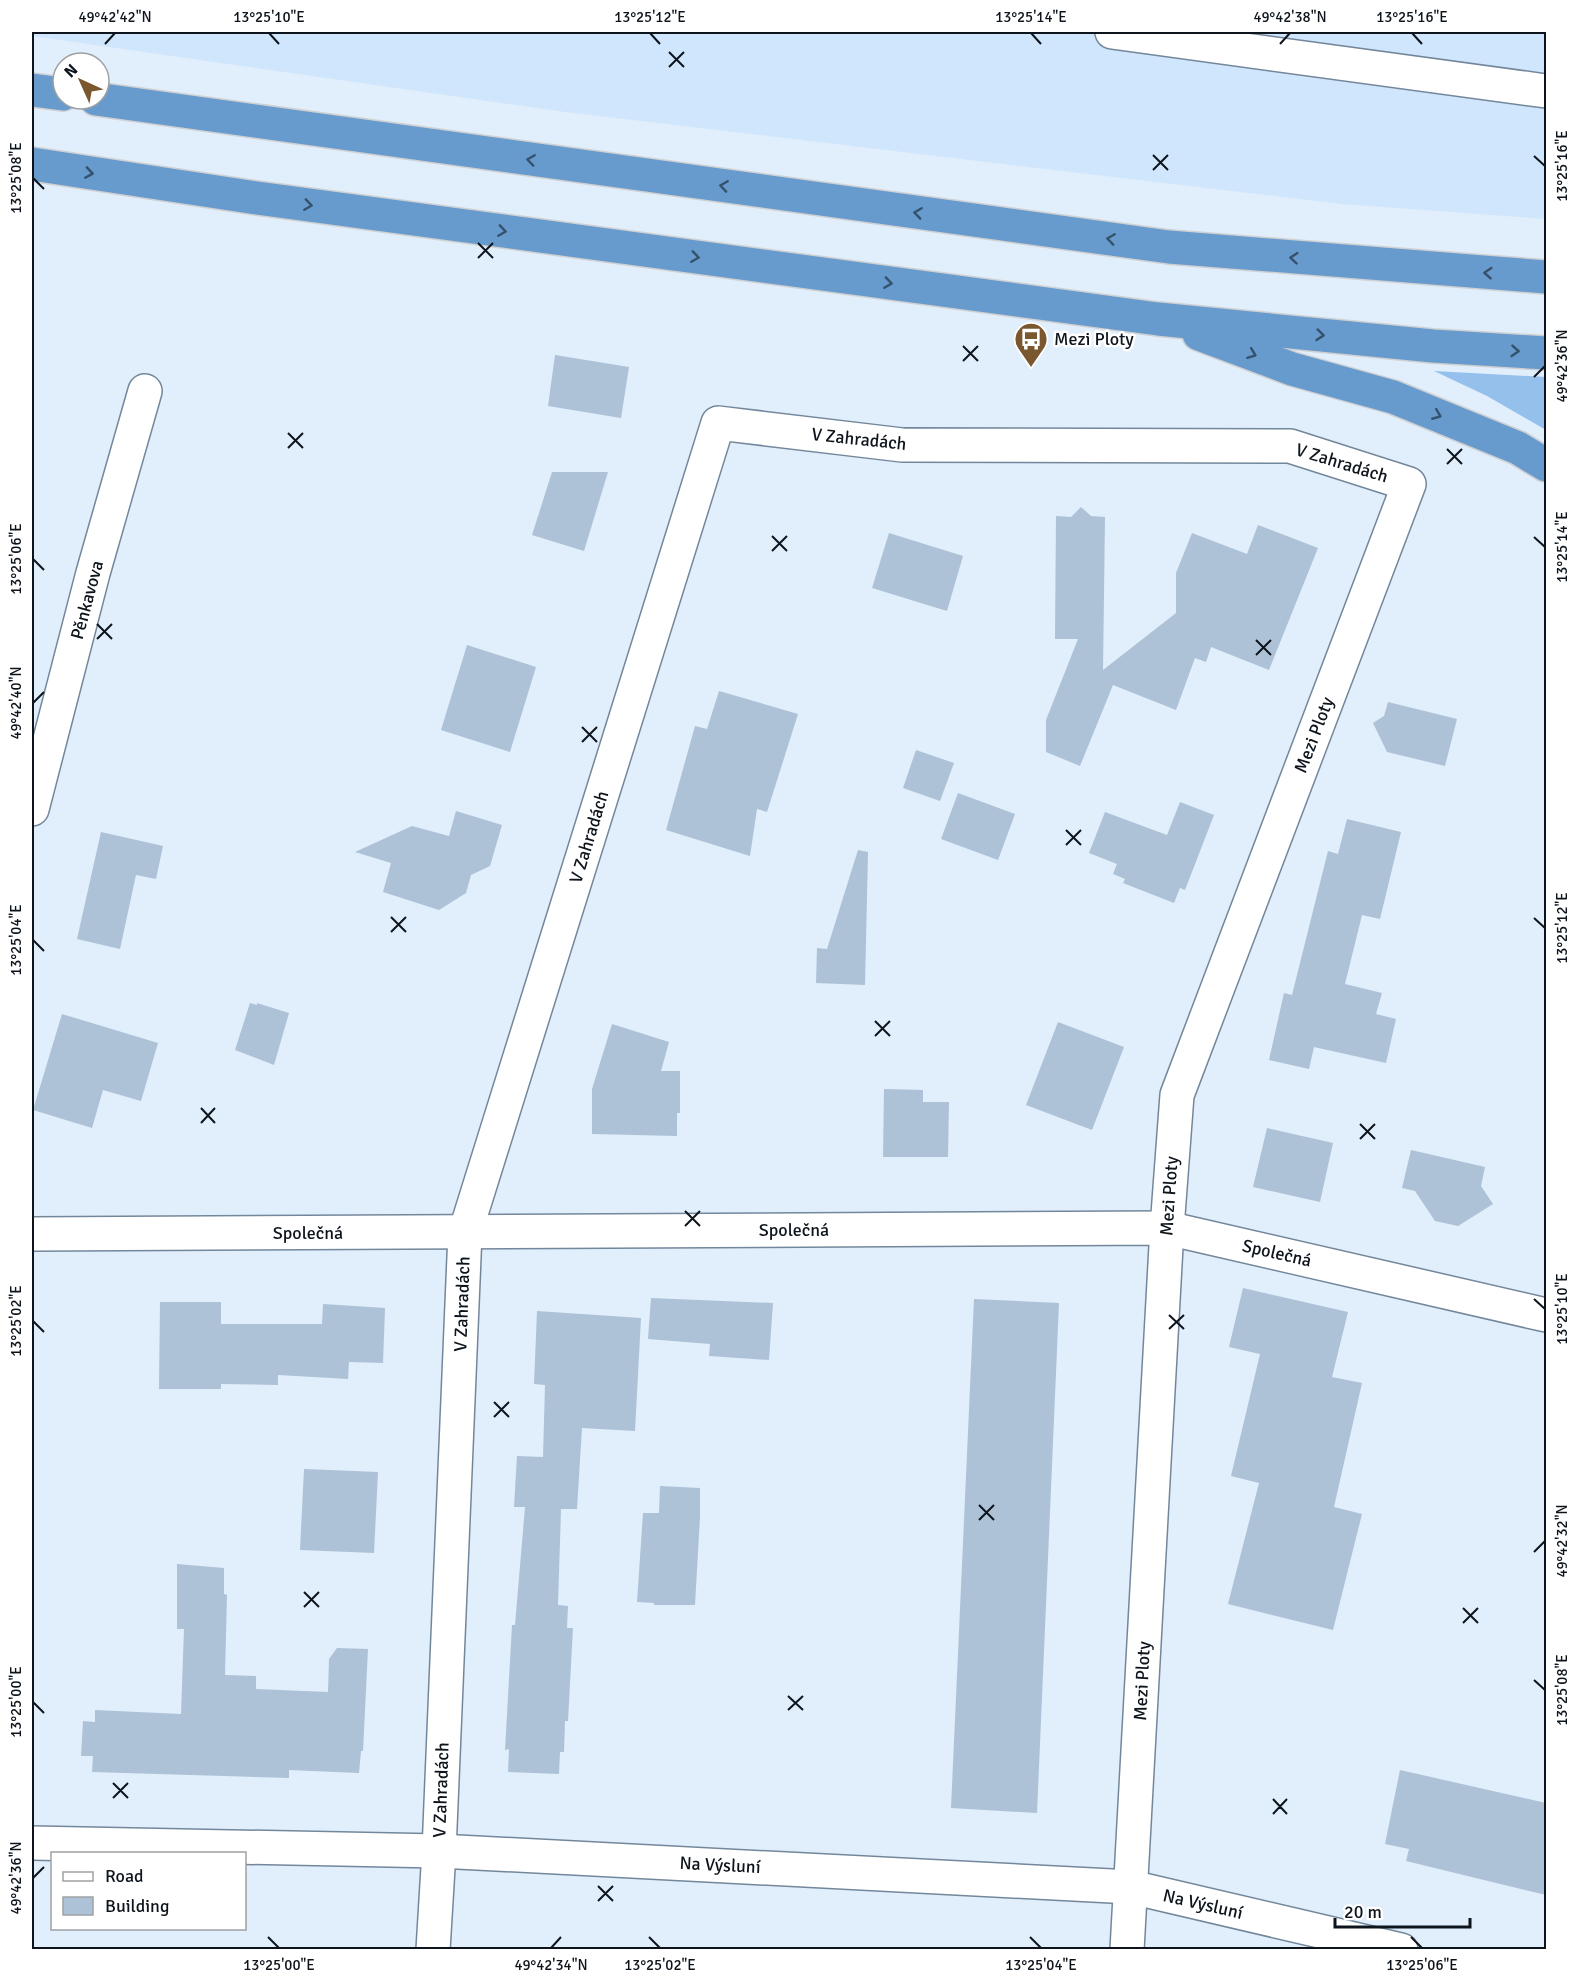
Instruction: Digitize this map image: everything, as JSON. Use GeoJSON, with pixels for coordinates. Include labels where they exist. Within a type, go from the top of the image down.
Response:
{"type":"FeatureCollection","features":[{"type":"Feature","properties":{"kind":"highway"},"geometry":{"type":"LineString","coordinates":[[32,90],[51,92]]}},
{"type":"Feature","properties":{"kind":"highway"},"geometry":{"type":"LineString","coordinates":[[111,101],[1169,247],[1546,278]]}},
{"type":"Feature","properties":{"kind":"highway"},"geometry":{"type":"LineString","coordinates":[[32,164],[262,198],[1158,319],[1433,346],[1546,353]]}},
{"type":"Feature","properties":{"kind":"highway"},"geometry":{"type":"LineString","coordinates":[[1158,319],[1292,369],[1393,397],[1518,448],[1546,465]]}},
{"type":"Feature","properties":{"kind":"street"},"geometry":{"type":"LineString","coordinates":[[1112,32],[1546,91]]}},
{"type":"Feature","properties":{"kind":"street","name":"Pěnkavova"},"geometry":{"type":"LineString","coordinates":[[32,809],[93,573],[145,392]]}},
{"type":"Feature","properties":{"kind":"street","name":"V Zahradách"},"geometry":{"type":"LineString","coordinates":[[433,1950],[465,1233],[718,423],[903,445],[1290,446],[1409,484]]}},
{"type":"Feature","properties":{"kind":"street","name":"Mezi Ploty"},"geometry":{"type":"LineString","coordinates":[[1127,1950],[1167,1228],[1177,1095],[1409,484]]}},
{"type":"Feature","properties":{"kind":"street","name":"Společná"},"geometry":{"type":"LineString","coordinates":[[32,1234],[1167,1228],[1546,1315]]}},
{"type":"Feature","properties":{"kind":"street","name":"Na Výsluní"},"geometry":{"type":"LineString","coordinates":[[32,1843],[439,1851],[1131,1887],[1401,1950]]}},
{"type":"Feature","properties":{"kind":"shaded area"},"geometry":{"type":"Polygon","coordinates":[[[32,32],[1546,32],[1546,219],[1342,204],[565,112],[32,36],[32,32]]]}},
{"type":"Feature","properties":{"kind":"shaded area"},"geometry":{"type":"Polygon","coordinates":[[[1434,371],[1546,377],[1546,430],[1487,396],[1434,371]]]}},
{"type":"Feature","properties":{"kind":"building"},"geometry":{"type":"Polygon","coordinates":[[[555,355],[629,367],[621,418],[548,406],[555,355]]]}},
{"type":"Feature","properties":{"kind":"building"},"geometry":{"type":"Polygon","coordinates":[[[552,472],[608,472],[584,551],[532,535],[552,472]]]}},
{"type":"Feature","properties":{"kind":"building"},"geometry":{"type":"Polygon","coordinates":[[[1081,507],[1091,516],[1105,517],[1103,670],[1176,613],[1176,573],[1192,533],[1247,554],[1258,525],[1318,548],[1269,670],[1211,647],[1206,662],[1195,658],[1176,710],[1113,685],[1080,766],[1046,752],[1046,720],[1078,639],[1055,639],[1056,516],[1071,517],[1081,507]]]}},
{"type":"Feature","properties":{"kind":"building"},"geometry":{"type":"Polygon","coordinates":[[[889,533],[963,556],[947,611],[872,588],[889,533]]]}},
{"type":"Feature","properties":{"kind":"building"},"geometry":{"type":"Polygon","coordinates":[[[467,645],[536,667],[510,752],[441,730],[467,645]]]}},
{"type":"Feature","properties":{"kind":"building"},"geometry":{"type":"Polygon","coordinates":[[[719,691],[798,714],[767,812],[757,809],[750,856],[666,830],[695,726],[707,729],[719,691]]]}},
{"type":"Feature","properties":{"kind":"building"},"geometry":{"type":"Polygon","coordinates":[[[1388,702],[1457,719],[1445,766],[1387,752],[1373,723],[1384,716],[1388,702]]]}},
{"type":"Feature","properties":{"kind":"building"},"geometry":{"type":"Polygon","coordinates":[[[916,750],[954,763],[940,801],[903,788],[916,750]]]}},
{"type":"Feature","properties":{"kind":"building"},"geometry":{"type":"Polygon","coordinates":[[[958,793],[1015,814],[998,860],[941,839],[958,793]]]}},
{"type":"Feature","properties":{"kind":"building"},"geometry":{"type":"Polygon","coordinates":[[[1180,802],[1214,815],[1185,890],[1180,888],[1174,903],[1123,883],[1125,879],[1113,874],[1117,864],[1089,853],[1105,812],[1167,835],[1180,802]]]}},
{"type":"Feature","properties":{"kind":"building"},"geometry":{"type":"Polygon","coordinates":[[[456,811],[502,825],[490,866],[471,875],[466,893],[439,910],[383,892],[391,863],[355,852],[412,826],[449,836],[456,811]]]}},
{"type":"Feature","properties":{"kind":"building"},"geometry":{"type":"Polygon","coordinates":[[[1347,819],[1401,832],[1380,919],[1362,915],[1345,984],[1382,993],[1376,1014],[1396,1019],[1386,1063],[1314,1047],[1309,1069],[1269,1060],[1284,993],[1292,995],[1328,851],[1338,854],[1347,819]]]}},
{"type":"Feature","properties":{"kind":"building"},"geometry":{"type":"Polygon","coordinates":[[[101,832],[163,846],[156,879],[136,875],[120,949],[77,939],[101,832]]]}},
{"type":"Feature","properties":{"kind":"building"},"geometry":{"type":"Polygon","coordinates":[[[858,850],[868,852],[865,985],[816,983],[817,948],[827,949],[858,850]]]}},
{"type":"Feature","properties":{"kind":"building"},"geometry":{"type":"Polygon","coordinates":[[[250,1003],[289,1013],[274,1065],[235,1050],[250,1003]]]}},
{"type":"Feature","properties":{"kind":"building"},"geometry":{"type":"Polygon","coordinates":[[[62,1014],[158,1043],[141,1101],[103,1090],[92,1128],[33,1110],[62,1014]]]}},
{"type":"Feature","properties":{"kind":"building"},"geometry":{"type":"Polygon","coordinates":[[[1058,1022],[1124,1047],[1092,1130],[1026,1105],[1058,1022]]]}},
{"type":"Feature","properties":{"kind":"building"},"geometry":{"type":"Polygon","coordinates":[[[612,1024],[669,1042],[661,1071],[680,1071],[680,1113],[677,1113],[677,1136],[592,1134],[592,1089],[612,1024]]]}},
{"type":"Feature","properties":{"kind":"building"},"geometry":{"type":"Polygon","coordinates":[[[884,1089],[923,1090],[923,1102],[949,1102],[948,1157],[883,1157],[884,1089]]]}},
{"type":"Feature","properties":{"kind":"building"},"geometry":{"type":"Polygon","coordinates":[[[1267,1128],[1333,1143],[1320,1202],[1253,1187],[1267,1128]]]}},
{"type":"Feature","properties":{"kind":"building"},"geometry":{"type":"Polygon","coordinates":[[[1411,1150],[1485,1167],[1481,1186],[1493,1204],[1458,1226],[1435,1221],[1415,1191],[1402,1188],[1411,1150]]]}},
{"type":"Feature","properties":{"kind":"building"},"geometry":{"type":"Polygon","coordinates":[[[1243,1288],[1348,1312],[1332,1377],[1362,1383],[1334,1507],[1362,1514],[1333,1630],[1228,1604],[1259,1483],[1231,1476],[1260,1354],[1229,1347],[1243,1288]]]}},
{"type":"Feature","properties":{"kind":"building"},"geometry":{"type":"Polygon","coordinates":[[[651,1298],[773,1303],[769,1360],[709,1356],[710,1344],[648,1339],[651,1298]]]}},
{"type":"Feature","properties":{"kind":"building"},"geometry":{"type":"Polygon","coordinates":[[[974,1299],[1059,1303],[1037,1813],[951,1808],[974,1299]]]}},
{"type":"Feature","properties":{"kind":"building"},"geometry":{"type":"Polygon","coordinates":[[[160,1302],[221,1302],[221,1324],[322,1324],[323,1304],[385,1308],[383,1363],[349,1362],[348,1379],[278,1375],[278,1385],[221,1384],[221,1389],[159,1389],[160,1302]]]}},
{"type":"Feature","properties":{"kind":"building"},"geometry":{"type":"Polygon","coordinates":[[[537,1311],[641,1318],[635,1431],[582,1428],[577,1509],[561,1509],[558,1605],[568,1606],[567,1628],[573,1628],[568,1721],[565,1721],[564,1752],[560,1752],[559,1774],[508,1772],[509,1749],[505,1750],[512,1625],[515,1625],[525,1507],[514,1507],[517,1456],[543,1457],[545,1385],[534,1384],[537,1311]]]}},
{"type":"Feature","properties":{"kind":"building"},"geometry":{"type":"Polygon","coordinates":[[[304,1469],[378,1472],[374,1553],[300,1550],[304,1469]]]}},
{"type":"Feature","properties":{"kind":"building"},"geometry":{"type":"Polygon","coordinates":[[[660,1486],[700,1488],[695,1605],[654,1605],[654,1603],[637,1602],[643,1513],[659,1513],[660,1486]]]}},
{"type":"Feature","properties":{"kind":"building"},"geometry":{"type":"Polygon","coordinates":[[[177,1564],[224,1568],[224,1594],[227,1595],[225,1675],[256,1676],[256,1689],[328,1692],[329,1659],[337,1648],[368,1649],[363,1751],[361,1751],[359,1773],[289,1770],[289,1778],[92,1772],[93,1756],[81,1756],[83,1721],[95,1722],[95,1710],[181,1714],[184,1629],[177,1629],[177,1564]]]}},
{"type":"Feature","properties":{"kind":"building"},"geometry":{"type":"Polygon","coordinates":[[[1400,1770],[1546,1803],[1546,1895],[1406,1861],[1409,1849],[1385,1844],[1400,1770]]]}},
{"type":"Feature","properties":{"kind":"place","name":"Mezi Ploty"},"geometry":{"type":"Point","coordinates":[1031,368]}}]}
